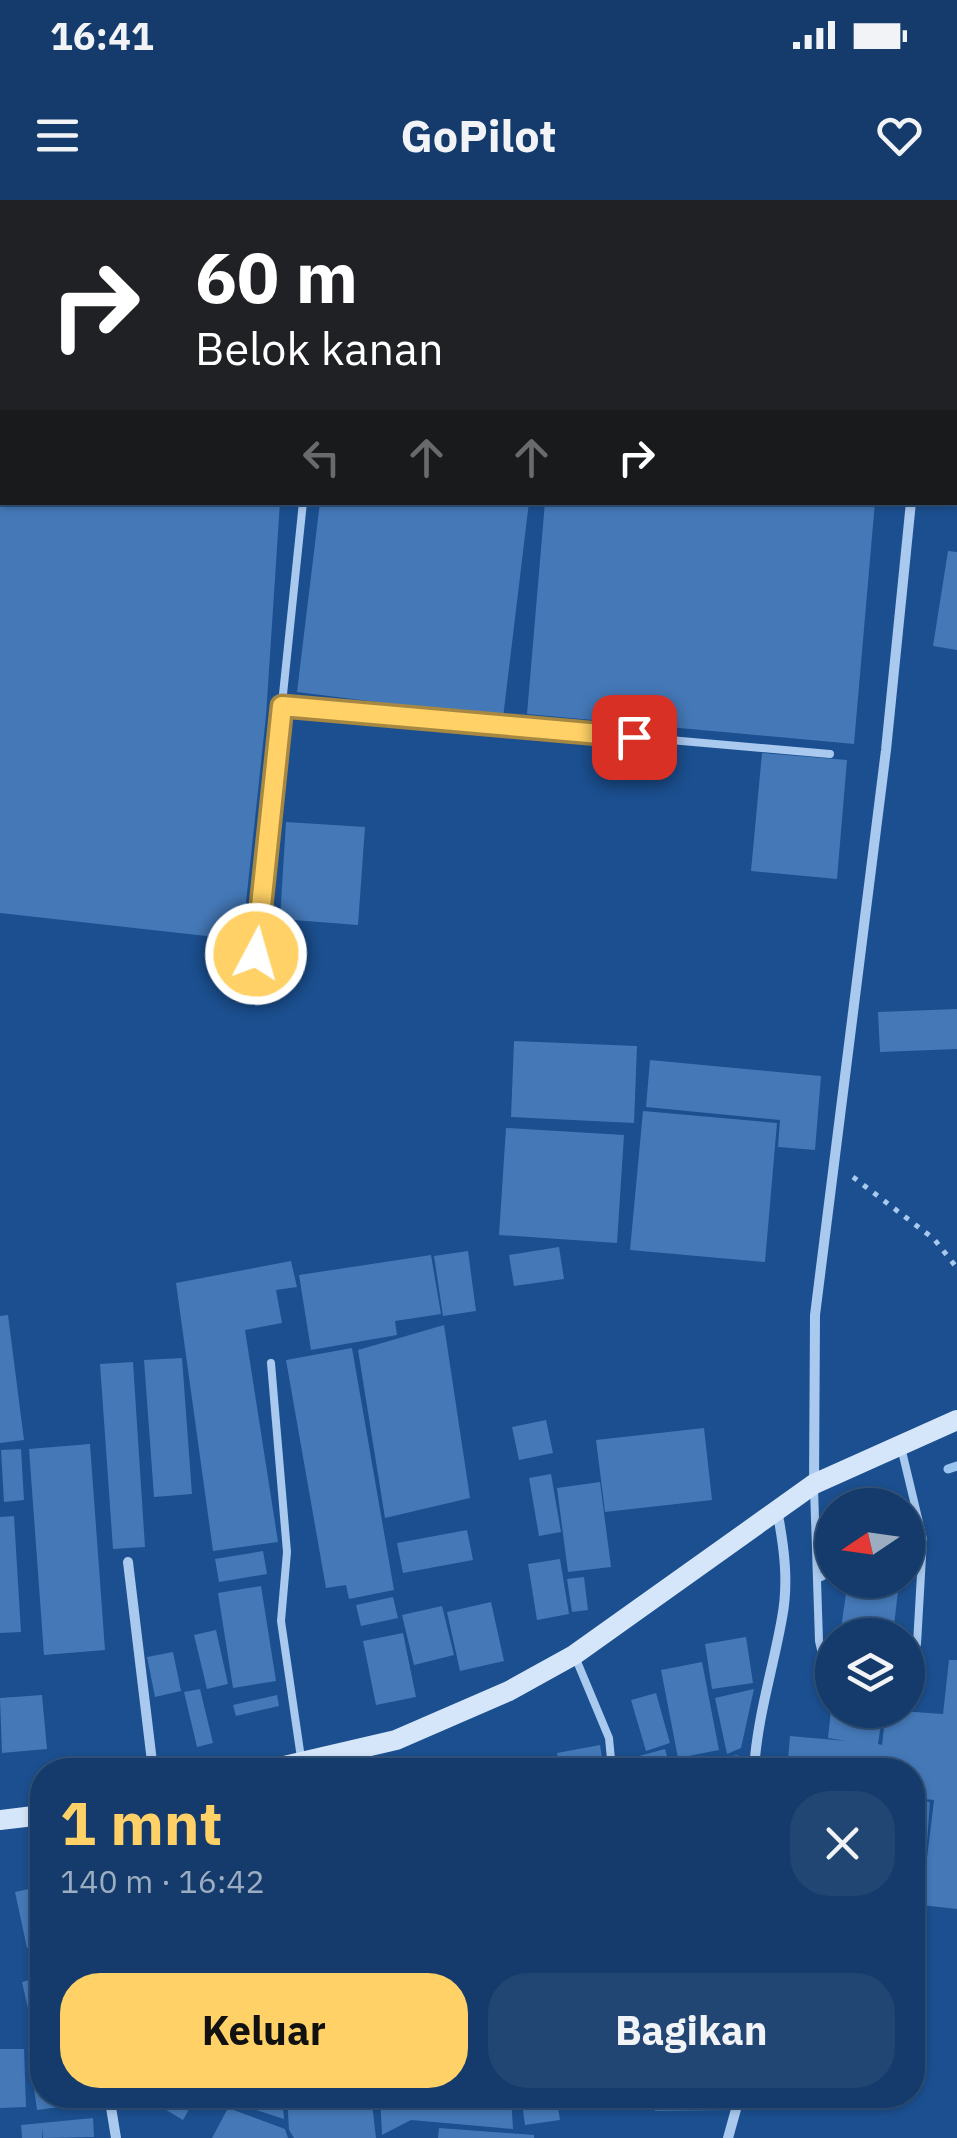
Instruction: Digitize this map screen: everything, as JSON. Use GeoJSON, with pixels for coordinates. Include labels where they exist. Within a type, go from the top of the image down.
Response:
{"type":"FeatureCollection","features":[{"type":"Feature","properties":{"kind":"main road"},"geometry":{"type":"LineString","coordinates":[[346,1758],[450,1718],[574,1655],[814,1484],[957,1420]]}},
{"type":"Feature","properties":{"kind":"main road"},"geometry":{"type":"LineString","coordinates":[[0,1820],[30,1816]]}},
{"type":"Feature","properties":{"kind":"street"},"geometry":{"type":"LineString","coordinates":[[814,1484],[815,1316],[886,750],[911,505]]}},
{"type":"Feature","properties":{"kind":"street"},"geometry":{"type":"LineString","coordinates":[[756,1758],[783,1616],[785,1564],[776,1510]]}},
{"type":"Feature","properties":{"kind":"street"},"geometry":{"type":"LineString","coordinates":[[128,1562],[152,1758]]}},
{"type":"Feature","properties":{"kind":"street"},"geometry":{"type":"LineString","coordinates":[[111,2108],[116,2138]]}},
{"type":"Feature","properties":{"kind":"street"},"geometry":{"type":"LineString","coordinates":[[728,2138],[736,2108]]}},
{"type":"Feature","properties":{"kind":"lane"},"geometry":{"type":"LineString","coordinates":[[256,954],[303,505]]}},
{"type":"Feature","properties":{"kind":"lane"},"geometry":{"type":"LineString","coordinates":[[282,706],[830,754]]}},
{"type":"Feature","properties":{"kind":"lane"},"geometry":{"type":"LineString","coordinates":[[271,1362],[287,1552],[281,1622],[301,1758]]}},
{"type":"Feature","properties":{"kind":"lane"},"geometry":{"type":"LineString","coordinates":[[900,1444],[911,1488]]}},
{"type":"Feature","properties":{"kind":"lane"},"geometry":{"type":"LineString","coordinates":[[814,1484],[815,1532]]}},
{"type":"Feature","properties":{"kind":"lane"},"geometry":{"type":"LineString","coordinates":[[574,1655],[608,1738],[610,1758]]}},
{"type":"Feature","properties":{"kind":"path"},"geometry":{"type":"LineString","coordinates":[[834,1164],[934,1239],[957,1268]]}},
{"type":"Feature","properties":{"kind":"building"},"geometry":{"type":"Polygon","coordinates":[[[0,505],[280,505],[266,716],[242,940],[0,913],[0,505]]]}},
{"type":"Feature","properties":{"kind":"building"},"geometry":{"type":"Polygon","coordinates":[[[320,505],[529,505],[503,718],[297,692],[320,505]]]}},
{"type":"Feature","properties":{"kind":"building"},"geometry":{"type":"Polygon","coordinates":[[[545,505],[875,505],[854,744],[527,714],[545,505]]]}},
{"type":"Feature","properties":{"kind":"building"},"geometry":{"type":"Polygon","coordinates":[[[948,551],[957,552],[957,650],[933,646],[948,551]]]}},
{"type":"Feature","properties":{"kind":"building"},"geometry":{"type":"Polygon","coordinates":[[[762,753],[847,760],[837,879],[751,871],[762,753]]]}},
{"type":"Feature","properties":{"kind":"building"},"geometry":{"type":"Polygon","coordinates":[[[286,822],[365,827],[358,925],[280,919],[286,822]]]}},
{"type":"Feature","properties":{"kind":"building"},"geometry":{"type":"Polygon","coordinates":[[[957,1009],[957,1049],[880,1052],[878,1012],[957,1009]]]}},
{"type":"Feature","properties":{"kind":"building"},"geometry":{"type":"Polygon","coordinates":[[[514,1041],[637,1046],[634,1123],[511,1117],[514,1041]]]}},
{"type":"Feature","properties":{"kind":"building"},"geometry":{"type":"Polygon","coordinates":[[[650,1060],[821,1076],[815,1150],[778,1147],[780,1120],[646,1107],[650,1060]]]}},
{"type":"Feature","properties":{"kind":"building"},"geometry":{"type":"Polygon","coordinates":[[[643,1111],[777,1123],[765,1262],[630,1250],[643,1111]]]}},
{"type":"Feature","properties":{"kind":"building"},"geometry":{"type":"Polygon","coordinates":[[[506,1128],[624,1135],[617,1243],[499,1235],[506,1128]]]}},
{"type":"Feature","properties":{"kind":"building"},"geometry":{"type":"Polygon","coordinates":[[[559,1247],[564,1279],[514,1286],[509,1255],[559,1247]]]}},
{"type":"Feature","properties":{"kind":"building"},"geometry":{"type":"Polygon","coordinates":[[[468,1251],[476,1311],[443,1316],[434,1256],[468,1251]]]}},
{"type":"Feature","properties":{"kind":"building"},"geometry":{"type":"Polygon","coordinates":[[[431,1255],[441,1314],[395,1321],[397,1335],[311,1350],[299,1275],[431,1255]]]}},
{"type":"Feature","properties":{"kind":"building"},"geometry":{"type":"Polygon","coordinates":[[[291,1261],[297,1287],[276,1290],[282,1323],[245,1330],[278,1542],[213,1551],[176,1283],[291,1261]]]}},
{"type":"Feature","properties":{"kind":"building"},"geometry":{"type":"Polygon","coordinates":[[[8,1315],[24,1440],[0,1443],[0,1316],[8,1315]]]}},
{"type":"Feature","properties":{"kind":"building"},"geometry":{"type":"Polygon","coordinates":[[[444,1325],[470,1498],[385,1518],[358,1350],[444,1325]]]}},
{"type":"Feature","properties":{"kind":"building"},"geometry":{"type":"Polygon","coordinates":[[[352,1348],[394,1590],[349,1599],[346,1585],[326,1588],[286,1360],[352,1348]]]}},
{"type":"Feature","properties":{"kind":"building"},"geometry":{"type":"Polygon","coordinates":[[[182,1358],[192,1494],[154,1497],[144,1360],[182,1358]]]}},
{"type":"Feature","properties":{"kind":"building"},"geometry":{"type":"Polygon","coordinates":[[[133,1362],[145,1547],[113,1549],[100,1364],[133,1362]]]}},
{"type":"Feature","properties":{"kind":"building"},"geometry":{"type":"Polygon","coordinates":[[[546,1420],[553,1453],[519,1460],[512,1427],[546,1420]]]}},
{"type":"Feature","properties":{"kind":"building"},"geometry":{"type":"Polygon","coordinates":[[[704,1428],[712,1500],[605,1512],[596,1440],[704,1428]]]}},
{"type":"Feature","properties":{"kind":"building"},"geometry":{"type":"Polygon","coordinates":[[[90,1444],[105,1650],[44,1655],[29,1449],[90,1444]]]}},
{"type":"Feature","properties":{"kind":"building"},"geometry":{"type":"Polygon","coordinates":[[[21,1449],[24,1500],[4,1502],[1,1450],[21,1449]]]}},
{"type":"Feature","properties":{"kind":"building"},"geometry":{"type":"Polygon","coordinates":[[[551,1474],[561,1532],[539,1536],[529,1478],[551,1474]]]}},
{"type":"Feature","properties":{"kind":"building"},"geometry":{"type":"Polygon","coordinates":[[[600,1482],[611,1567],[568,1572],[557,1488],[600,1482]]]}},
{"type":"Feature","properties":{"kind":"building"},"geometry":{"type":"Polygon","coordinates":[[[14,1516],[21,1632],[0,1633],[0,1517],[14,1516]]]}},
{"type":"Feature","properties":{"kind":"building"},"geometry":{"type":"Polygon","coordinates":[[[467,1530],[473,1560],[403,1573],[397,1543],[467,1530]]]}},
{"type":"Feature","properties":{"kind":"building"},"geometry":{"type":"Polygon","coordinates":[[[263,1551],[267,1574],[219,1582],[215,1559],[263,1551]]]}},
{"type":"Feature","properties":{"kind":"building"},"geometry":{"type":"Polygon","coordinates":[[[560,1559],[569,1614],[537,1620],[528,1564],[560,1559]]]}},
{"type":"Feature","properties":{"kind":"building"},"geometry":{"type":"Polygon","coordinates":[[[584,1577],[588,1610],[572,1612],[567,1579],[584,1577]]]}},
{"type":"Feature","properties":{"kind":"building"},"geometry":{"type":"Polygon","coordinates":[[[261,1586],[276,1681],[233,1688],[218,1593],[261,1586]]]}},
{"type":"Feature","properties":{"kind":"building"},"geometry":{"type":"Polygon","coordinates":[[[393,1597],[398,1618],[361,1626],[356,1605],[393,1597]]]}},
{"type":"Feature","properties":{"kind":"building"},"geometry":{"type":"Polygon","coordinates":[[[845,1598],[897,1598],[895,1618],[842,1618],[845,1598]]]}},
{"type":"Feature","properties":{"kind":"building"},"geometry":{"type":"Polygon","coordinates":[[[491,1602],[504,1661],[460,1671],[447,1612],[491,1602]]]}},
{"type":"Feature","properties":{"kind":"building"},"geometry":{"type":"Polygon","coordinates":[[[442,1606],[454,1655],[414,1665],[402,1615],[442,1606]]]}},
{"type":"Feature","properties":{"kind":"building"},"geometry":{"type":"Polygon","coordinates":[[[216,1630],[228,1684],[207,1689],[194,1635],[216,1630]]]}},
{"type":"Feature","properties":{"kind":"building"},"geometry":{"type":"Polygon","coordinates":[[[403,1633],[416,1697],[376,1705],[363,1641],[403,1633]]]}},
{"type":"Feature","properties":{"kind":"building"},"geometry":{"type":"Polygon","coordinates":[[[746,1637],[753,1683],[712,1689],[705,1644],[746,1637]]]}},
{"type":"Feature","properties":{"kind":"building"},"geometry":{"type":"Polygon","coordinates":[[[173,1652],[181,1691],[155,1697],[147,1657],[173,1652]]]}},
{"type":"Feature","properties":{"kind":"building"},"geometry":{"type":"Polygon","coordinates":[[[949,1660],[957,1660],[957,1909],[925,1905],[934,1800],[925,1799],[925,1758],[788,1758],[790,1736],[846,1741],[828,1738],[829,1728],[880,1728],[878,1744],[882,1745],[884,1728],[925,1728],[925,1713],[943,1714],[949,1660]]]}},
{"type":"Feature","properties":{"kind":"building"},"geometry":{"type":"Polygon","coordinates":[[[702,1662],[719,1750],[678,1758],[661,1670],[702,1662]]]}},
{"type":"Feature","properties":{"kind":"building"},"geometry":{"type":"Polygon","coordinates":[[[200,1689],[213,1743],[197,1747],[184,1692],[200,1689]]]}},
{"type":"Feature","properties":{"kind":"building"},"geometry":{"type":"Polygon","coordinates":[[[754,1689],[741,1748],[727,1754],[715,1698],[754,1689]]]}},
{"type":"Feature","properties":{"kind":"building"},"geometry":{"type":"Polygon","coordinates":[[[656,1693],[670,1743],[646,1751],[631,1700],[656,1693]]]}},
{"type":"Feature","properties":{"kind":"building"},"geometry":{"type":"Polygon","coordinates":[[[42,1695],[47,1749],[2,1753],[0,1698],[42,1695]]]}},
{"type":"Feature","properties":{"kind":"building"},"geometry":{"type":"Polygon","coordinates":[[[277,1695],[279,1706],[236,1716],[233,1705],[277,1695]]]}},
{"type":"Feature","properties":{"kind":"building"},"geometry":{"type":"Polygon","coordinates":[[[600,1745],[602,1758],[558,1758],[557,1753],[600,1745]]]}},
{"type":"Feature","properties":{"kind":"building"},"geometry":{"type":"Polygon","coordinates":[[[665,1749],[668,1758],[631,1758],[665,1749]]]}},
{"type":"Feature","properties":{"kind":"building"},"geometry":{"type":"Polygon","coordinates":[[[925,1801],[930,1802],[925,1870],[925,1801]]]}},
{"type":"Feature","properties":{"kind":"building"},"geometry":{"type":"Polygon","coordinates":[[[30,1889],[30,1947],[27,1948],[15,1892],[30,1889]]]}},
{"type":"Feature","properties":{"kind":"building"},"geometry":{"type":"Polygon","coordinates":[[[30,1980],[30,2013],[29,2013],[22,1982],[30,1980]]]}},
{"type":"Feature","properties":{"kind":"building"},"geometry":{"type":"Polygon","coordinates":[[[0,2049],[24,2049],[26,2107],[0,2108],[0,2049]]]}},
{"type":"Feature","properties":{"kind":"building"},"geometry":{"type":"Polygon","coordinates":[[[163,2108],[190,2108],[183,2120],[163,2108]]]}},
{"type":"Feature","properties":{"kind":"building"},"geometry":{"type":"Polygon","coordinates":[[[228,2108],[285,2129],[288,2138],[212,2138],[228,2108]]]}},
{"type":"Feature","properties":{"kind":"building"},"geometry":{"type":"Polygon","coordinates":[[[283,2108],[284,2119],[256,2110],[283,2108]]]}},
{"type":"Feature","properties":{"kind":"building"},"geometry":{"type":"Polygon","coordinates":[[[288,2108],[373,2108],[376,2138],[294,2138],[289,2130],[288,2108]]]}},
{"type":"Feature","properties":{"kind":"building"},"geometry":{"type":"Polygon","coordinates":[[[381,2108],[512,2108],[513,2129],[411,2120],[382,2135],[381,2108]]]}},
{"type":"Feature","properties":{"kind":"building"},"geometry":{"type":"Polygon","coordinates":[[[523,2108],[558,2108],[560,2120],[525,2125],[523,2108]]]}},
{"type":"Feature","properties":{"kind":"building"},"geometry":{"type":"Polygon","coordinates":[[[655,2108],[735,2108],[735,2110],[655,2108]]]}},
{"type":"Feature","properties":{"kind":"building"},"geometry":{"type":"Polygon","coordinates":[[[93,2118],[94,2137],[43,2138],[42,2128],[42,2138],[22,2138],[21,2125],[93,2118]]]}},
{"type":"Feature","properties":{"kind":"building"},"geometry":{"type":"Polygon","coordinates":[[[439,2128],[534,2135],[534,2138],[438,2138],[439,2128]]]}},
{"type":"Feature","properties":{"kind":"waterway"},"geometry":{"type":"LineString","coordinates":[[948,1469],[957,1466]]}},
{"type":"Feature","properties":{"kind":"route"},"geometry":{"type":"LineString","coordinates":[[256,954],[282,706],[634,737]]}}]}
